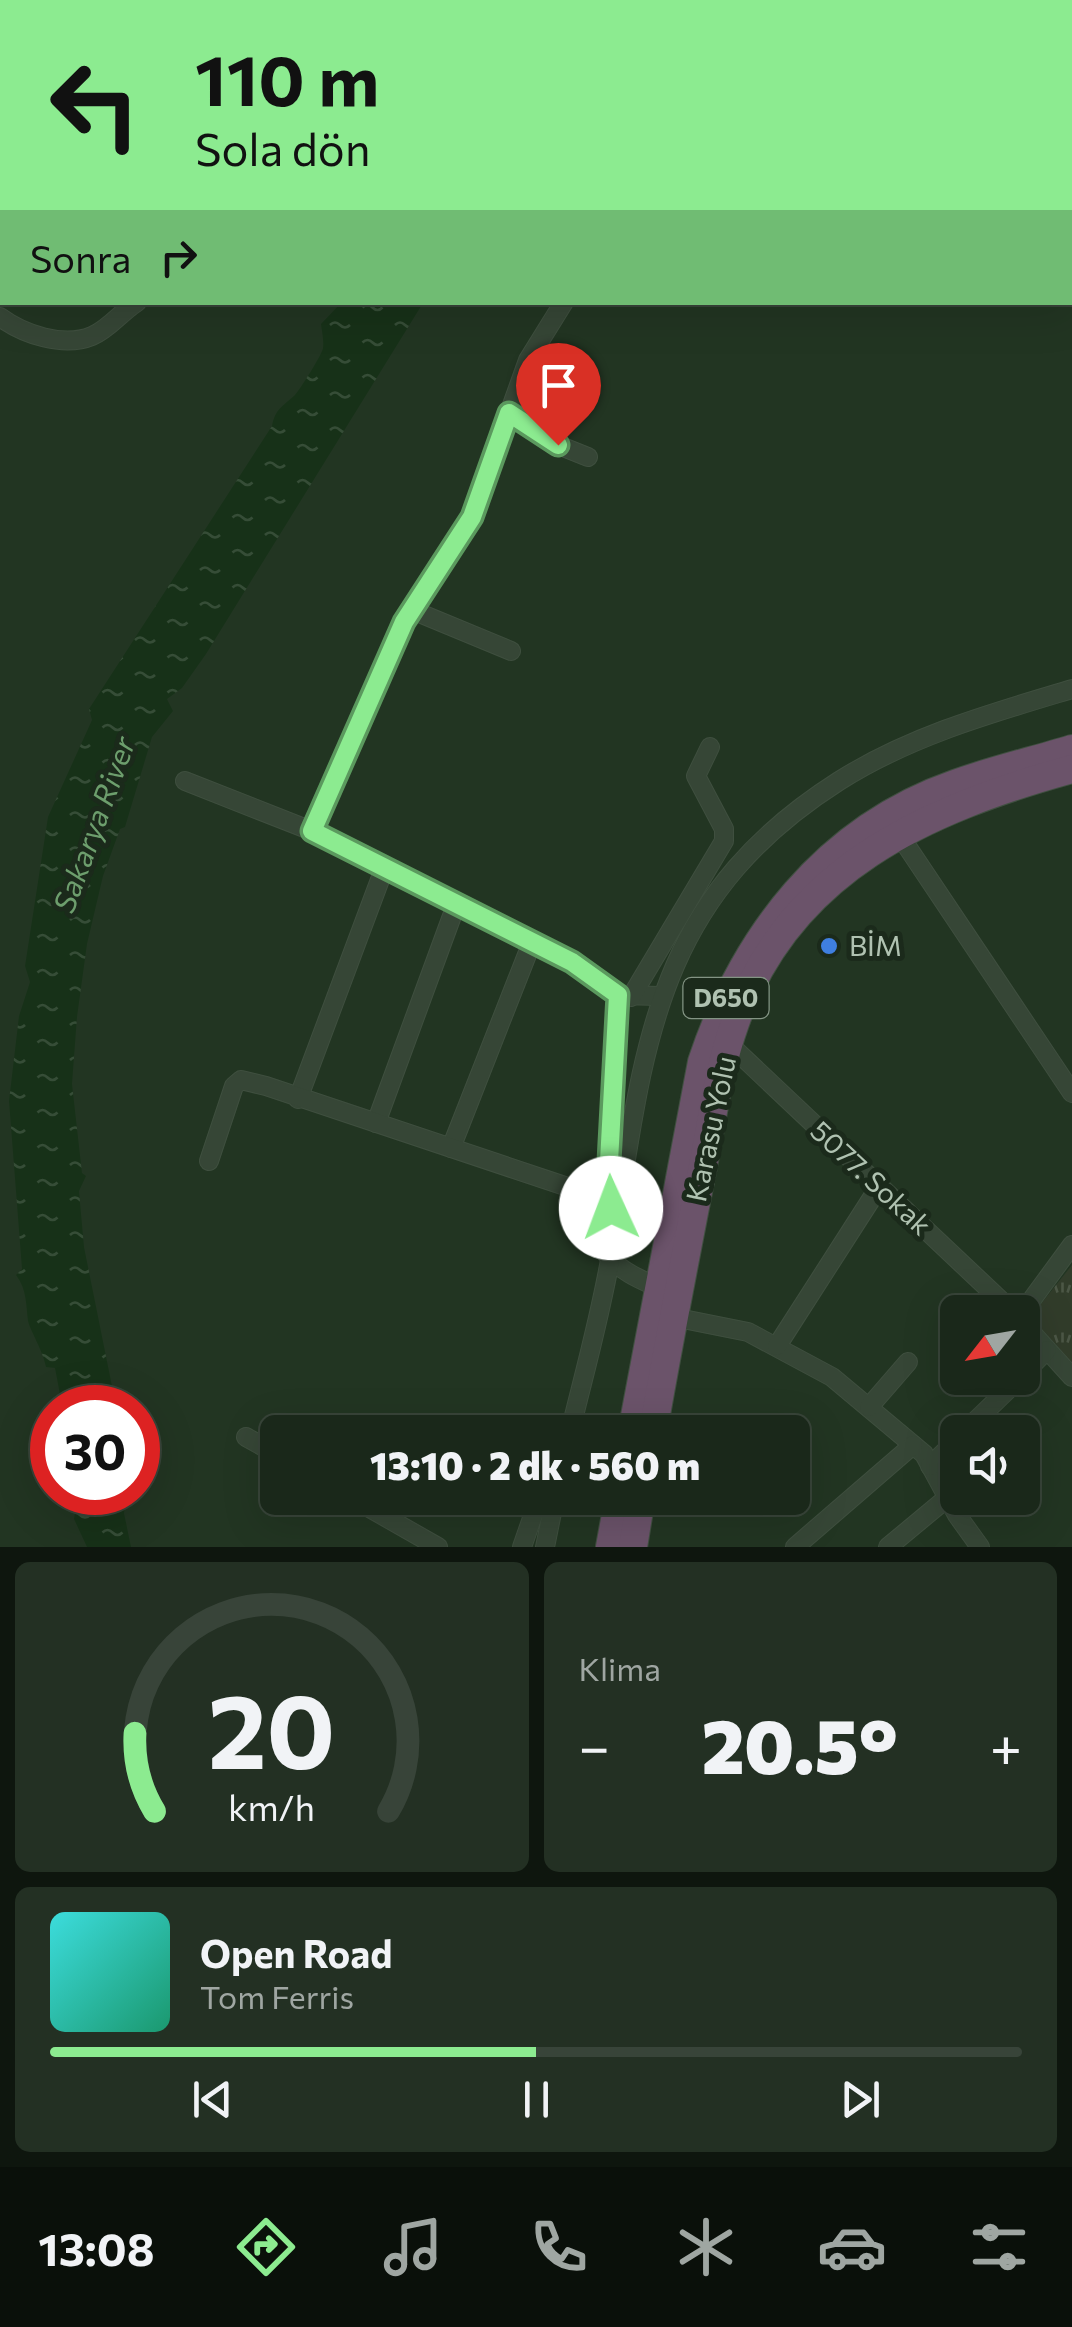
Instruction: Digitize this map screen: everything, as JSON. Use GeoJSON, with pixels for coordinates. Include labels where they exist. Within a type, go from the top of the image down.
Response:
{"type":"FeatureCollection","features":[{"type":"Feature","properties":{"kind":"highway","name":"Karasu Yolu"},"geometry":{"type":"LineString","coordinates":[[635,1415],[702,1062],[718,1014],[751,948],[791,894],[873,823],[954,784],[1072,749]]}},
{"type":"Feature","properties":{"kind":"highway","name":"Karasu Yolu"},"geometry":{"type":"LineString","coordinates":[[656,1415],[729,1044],[750,988],[789,924],[843,872],[898,833],[973,799],[1072,770]]}},
{"type":"Feature","properties":{"kind":"highway"},"geometry":{"type":"LineString","coordinates":[[610,1547],[617,1515]]}},
{"type":"Feature","properties":{"kind":"highway"},"geometry":{"type":"LineString","coordinates":[[633,1547],[639,1515]]}},
{"type":"Feature","properties":{"kind":"street"},"geometry":{"type":"LineString","coordinates":[[0,317],[45,338],[71,340],[90,337],[133,305]]}},
{"type":"Feature","properties":{"kind":"street"},"geometry":{"type":"LineString","coordinates":[[312,831],[412,610],[472,517],[528,360],[562,305]]}},
{"type":"Feature","properties":{"kind":"street"},"geometry":{"type":"LineString","coordinates":[[509,413],[558,445],[588,457]]}},
{"type":"Feature","properties":{"kind":"street"},"geometry":{"type":"LineString","coordinates":[[412,610],[510,651]]}},
{"type":"Feature","properties":{"kind":"street"},"geometry":{"type":"LineString","coordinates":[[574,1415],[610,1259],[642,1068],[660,996],[685,941],[717,891],[771,834],[813,800],[876,760],[926,737],[1072,689]]}},
{"type":"Feature","properties":{"kind":"street"},"geometry":{"type":"LineString","coordinates":[[614,1236],[608,1180],[625,996],[724,841],[724,828],[696,776],[710,747]]}},
{"type":"Feature","properties":{"kind":"street"},"geometry":{"type":"LineString","coordinates":[[185,781],[312,831],[572,962],[625,996],[660,996]]}},
{"type":"Feature","properties":{"kind":"street"},"geometry":{"type":"LineString","coordinates":[[898,833],[1072,1093]]}},
{"type":"Feature","properties":{"kind":"street"},"geometry":{"type":"LineString","coordinates":[[298,1099],[384,869]]}},
{"type":"Feature","properties":{"kind":"street"},"geometry":{"type":"LineString","coordinates":[[376,1123],[456,905]]}},
{"type":"Feature","properties":{"kind":"street"},"geometry":{"type":"LineString","coordinates":[[451,1148],[532,942]]}},
{"type":"Feature","properties":{"kind":"street","name":"5077. Sokak"},"geometry":{"type":"LineString","coordinates":[[729,1044],[995,1295]]}},
{"type":"Feature","properties":{"kind":"street"},"geometry":{"type":"LineString","coordinates":[[209,1161],[227,1100],[239,1081],[570,1190],[610,1259],[632,1276],[659,1288]]}},
{"type":"Feature","properties":{"kind":"street"},"geometry":{"type":"LineString","coordinates":[[777,1346],[879,1187]]}},
{"type":"Feature","properties":{"kind":"street"},"geometry":{"type":"LineString","coordinates":[[1035,1295],[1072,1246]]}},
{"type":"Feature","properties":{"kind":"street"},"geometry":{"type":"LineString","coordinates":[[673,1317],[748,1332],[832,1377],[913,1445],[940,1485]]}},
{"type":"Feature","properties":{"kind":"street"},"geometry":{"type":"LineString","coordinates":[[1040,1342],[1072,1377]]}},
{"type":"Feature","properties":{"kind":"street"},"geometry":{"type":"LineString","coordinates":[[1040,1357],[1047,1350]]}},
{"type":"Feature","properties":{"kind":"street"},"geometry":{"type":"LineString","coordinates":[[869,1407],[908,1362]]}},
{"type":"Feature","properties":{"kind":"street"},"geometry":{"type":"LineString","coordinates":[[981,1415],[1002,1395]]}},
{"type":"Feature","properties":{"kind":"street"},"geometry":{"type":"LineString","coordinates":[[246,1437],[260,1445]]}},
{"type":"Feature","properties":{"kind":"street"},"geometry":{"type":"LineString","coordinates":[[795,1547],[913,1445]]}},
{"type":"Feature","properties":{"kind":"street"},"geometry":{"type":"LineString","coordinates":[[930,1466],[940,1456]]}},
{"type":"Feature","properties":{"kind":"street"},"geometry":{"type":"LineString","coordinates":[[888,1547],[940,1504]]}},
{"type":"Feature","properties":{"kind":"street"},"geometry":{"type":"LineString","coordinates":[[382,1515],[438,1547]]}},
{"type":"Feature","properties":{"kind":"street"},"geometry":{"type":"LineString","coordinates":[[522,1547],[533,1515]]}},
{"type":"Feature","properties":{"kind":"street"},"geometry":{"type":"LineString","coordinates":[[545,1547],[552,1515]]}},
{"type":"Feature","properties":{"kind":"street"},"geometry":{"type":"LineString","coordinates":[[958,1515],[980,1547]]}},
{"type":"Feature","properties":{"kind":"green space"},"geometry":{"type":"Polygon","coordinates":[[[1072,1265],[1072,1367],[1040,1332],[1040,1305],[1072,1265]]]}},
{"type":"Feature","properties":{"kind":"water","name":"Sakarya River"},"geometry":{"type":"Polygon","coordinates":[[[339,305],[422,305],[206,654],[182,688],[167,699],[173,711],[152,737],[125,827],[120,829],[103,876],[87,944],[72,1084],[82,1173],[86,1176],[79,1191],[84,1247],[112,1385],[58,1385],[55,1368],[46,1367],[29,1325],[24,1292],[16,1275],[22,1269],[9,1101],[19,1016],[30,982],[25,966],[48,817],[92,720],[89,709],[272,426],[277,412],[295,395],[310,372],[323,348],[321,324],[339,305]]]}},
{"type":"Feature","properties":{"kind":"water"},"geometry":{"type":"Polygon","coordinates":[[[75,1515],[124,1515],[131,1547],[87,1547],[75,1515]]]}},
{"type":"Feature","properties":{"kind":"place","name":"BİM"},"geometry":{"type":"Point","coordinates":[829,946]}},
{"type":"Feature","properties":{"kind":"route"},"geometry":{"type":"LineString","coordinates":[[558,445],[509,413],[472,517],[404,622],[312,831],[572,962],[618,995],[608,1180],[611,1208]]}}]}
